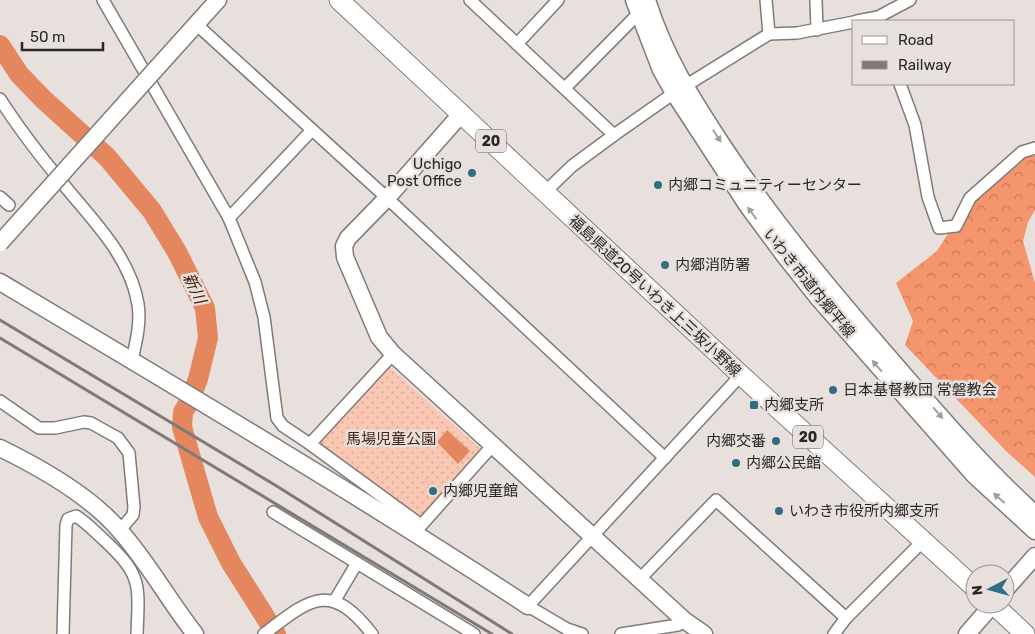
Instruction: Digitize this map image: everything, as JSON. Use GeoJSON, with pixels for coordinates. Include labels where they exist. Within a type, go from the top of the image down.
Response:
{"type":"FeatureCollection","features":[{"type":"Feature","properties":{"kind":"main road","name":"福島県道20号いわき上三坂小野線"},"geometry":{"type":"LineString","coordinates":[[339,0],[741,376],[965,579]]}},
{"type":"Feature","properties":{"kind":"main road"},"geometry":{"type":"LineString","coordinates":[[1004,614],[1025,634]]}},
{"type":"Feature","properties":{"kind":"street"},"geometry":{"type":"LineString","coordinates":[[104,0],[229,218],[255,282],[264,318],[277,418],[283,426],[310,444],[418,529],[528,606],[567,629],[582,634]]}},
{"type":"Feature","properties":{"kind":"street"},"geometry":{"type":"LineString","coordinates":[[0,243],[218,0]]}},
{"type":"Feature","properties":{"kind":"street"},"geometry":{"type":"LineString","coordinates":[[470,0],[614,135]]}},
{"type":"Feature","properties":{"kind":"street"},"geometry":{"type":"LineString","coordinates":[[517,44],[558,0]]}},
{"type":"Feature","properties":{"kind":"street","name":"いわき市道内郷平線"},"geometry":{"type":"LineString","coordinates":[[647,0],[679,90],[747,205],[819,298],[974,475],[1035,531]]}},
{"type":"Feature","properties":{"kind":"street"},"geometry":{"type":"LineString","coordinates":[[766,0],[769,34]]}},
{"type":"Feature","properties":{"kind":"street"},"geometry":{"type":"LineString","coordinates":[[816,0],[817,30]]}},
{"type":"Feature","properties":{"kind":"street"},"geometry":{"type":"LineString","coordinates":[[878,19],[910,0]]}},
{"type":"Feature","properties":{"kind":"street"},"geometry":{"type":"LineString","coordinates":[[565,88],[636,7]]}},
{"type":"Feature","properties":{"kind":"street","name":"いわき市道内郷平線"},"geometry":{"type":"LineString","coordinates":[[636,7],[661,70],[679,90],[820,278],[968,448],[998,480],[1035,514]]}},
{"type":"Feature","properties":{"kind":"street"},"geometry":{"type":"LineString","coordinates":[[544,193],[572,166],[614,135],[679,90],[769,34],[817,30],[852,23]]}},
{"type":"Feature","properties":{"kind":"street"},"geometry":{"type":"LineString","coordinates":[[196,24],[387,198],[665,458]]}},
{"type":"Feature","properties":{"kind":"street"},"geometry":{"type":"LineString","coordinates":[[900,85],[914,124],[928,197],[939,228],[956,226],[970,198],[1022,152],[1035,148]]}},
{"type":"Feature","properties":{"kind":"street"},"geometry":{"type":"LineString","coordinates":[[0,99],[19,130],[109,239],[124,264],[134,288],[138,306],[137,363]]}},
{"type":"Feature","properties":{"kind":"street"},"geometry":{"type":"LineString","coordinates":[[462,113],[387,198],[348,238],[344,246],[345,257],[379,337],[393,354],[639,580],[684,620],[704,634]]}},
{"type":"Feature","properties":{"kind":"street"},"geometry":{"type":"LineString","coordinates":[[229,218],[312,130]]}},
{"type":"Feature","properties":{"kind":"street"},"geometry":{"type":"LineString","coordinates":[[0,282],[418,529]]}},
{"type":"Feature","properties":{"kind":"street"},"geometry":{"type":"LineString","coordinates":[[310,444],[393,354]]}},
{"type":"Feature","properties":{"kind":"street"},"geometry":{"type":"LineString","coordinates":[[528,606],[741,376]]}},
{"type":"Feature","properties":{"kind":"street"},"geometry":{"type":"LineString","coordinates":[[0,401],[39,428],[55,428],[91,422],[118,438],[129,452],[134,507],[133,515],[120,530]]}},
{"type":"Feature","properties":{"kind":"street"},"geometry":{"type":"LineString","coordinates":[[418,529],[493,445]]}},
{"type":"Feature","properties":{"kind":"street"},"geometry":{"type":"LineString","coordinates":[[0,448],[54,478],[83,498],[120,530],[195,634]]}},
{"type":"Feature","properties":{"kind":"street"},"geometry":{"type":"LineString","coordinates":[[639,580],[716,500],[846,618]]}},
{"type":"Feature","properties":{"kind":"street"},"geometry":{"type":"LineString","coordinates":[[272,512],[474,634]]}},
{"type":"Feature","properties":{"kind":"street"},"geometry":{"type":"LineString","coordinates":[[63,634],[66,524],[72,516],[81,519],[133,570],[139,590],[138,634]]}},
{"type":"Feature","properties":{"kind":"street"},"geometry":{"type":"LineString","coordinates":[[834,634],[846,618],[922,542]]}},
{"type":"Feature","properties":{"kind":"street"},"geometry":{"type":"LineString","coordinates":[[1015,579],[1035,556]]}},
{"type":"Feature","properties":{"kind":"street"},"geometry":{"type":"LineString","coordinates":[[335,600],[358,563]]}},
{"type":"Feature","properties":{"kind":"street"},"geometry":{"type":"LineString","coordinates":[[139,590],[157,580]]}},
{"type":"Feature","properties":{"kind":"street"},"geometry":{"type":"LineString","coordinates":[[264,634],[290,614],[308,604],[335,600],[348,608],[372,634]]}},
{"type":"Feature","properties":{"kind":"street"},"geometry":{"type":"LineString","coordinates":[[967,634],[984,614]]}},
{"type":"Feature","properties":{"kind":"street"},"geometry":{"type":"LineString","coordinates":[[621,634],[678,625],[684,620]]}},
{"type":"Feature","properties":{"kind":"green space"},"geometry":{"type":"Polygon","coordinates":[[[1035,152],[1035,210],[1028,222],[1023,241],[1035,283],[1035,477],[1006,451],[905,345],[913,321],[896,283],[937,251],[968,203],[1016,160],[1035,152]]]}},
{"type":"Feature","properties":{"kind":"green space","name":"馬場児童公園"},"geometry":{"type":"Polygon","coordinates":[[[385,363],[486,454],[421,525],[310,444],[385,363]]]}},
{"type":"Feature","properties":{"kind":"shaded area"},"geometry":{"type":"Polygon","coordinates":[[[447,430],[470,451],[458,464],[437,442],[447,430]]]}},
{"type":"Feature","properties":{"kind":"waterway","name":"新川"},"geometry":{"type":"LineString","coordinates":[[0,45],[19,74],[43,99],[107,157],[152,211],[177,252],[205,308],[208,338],[198,379],[183,412],[182,427],[208,517],[231,563],[276,634]]}},
{"type":"Feature","properties":{"kind":"railway"},"geometry":{"type":"LineString","coordinates":[[0,320],[275,485],[512,634]]}},
{"type":"Feature","properties":{"kind":"railway"},"geometry":{"type":"LineString","coordinates":[[0,338],[492,634]]}},
{"type":"Feature","properties":{"kind":"place","name":"Uchigo Post Office"},"geometry":{"type":"Point","coordinates":[472,173]}},
{"type":"Feature","properties":{"kind":"place","name":"内郷コミュニティーセンター"},"geometry":{"type":"Point","coordinates":[658,185]}},
{"type":"Feature","properties":{"kind":"place","name":"内郷消防署"},"geometry":{"type":"Point","coordinates":[665,265]}},
{"type":"Feature","properties":{"kind":"place","name":"日本基督教団 常磐教会"},"geometry":{"type":"Point","coordinates":[833,390]}},
{"type":"Feature","properties":{"kind":"place","name":"内郷支所"},"geometry":{"type":"Point","coordinates":[754,405]}},
{"type":"Feature","properties":{"kind":"place","name":"内郷交番"},"geometry":{"type":"Point","coordinates":[776,441]}},
{"type":"Feature","properties":{"kind":"place","name":"内郷公民館"},"geometry":{"type":"Point","coordinates":[736,463]}},
{"type":"Feature","properties":{"kind":"place","name":"内郷児童館"},"geometry":{"type":"Point","coordinates":[433,491]}},
{"type":"Feature","properties":{"kind":"place","name":"いわき市役所内郷支所"},"geometry":{"type":"Point","coordinates":[779,511]}}]}
